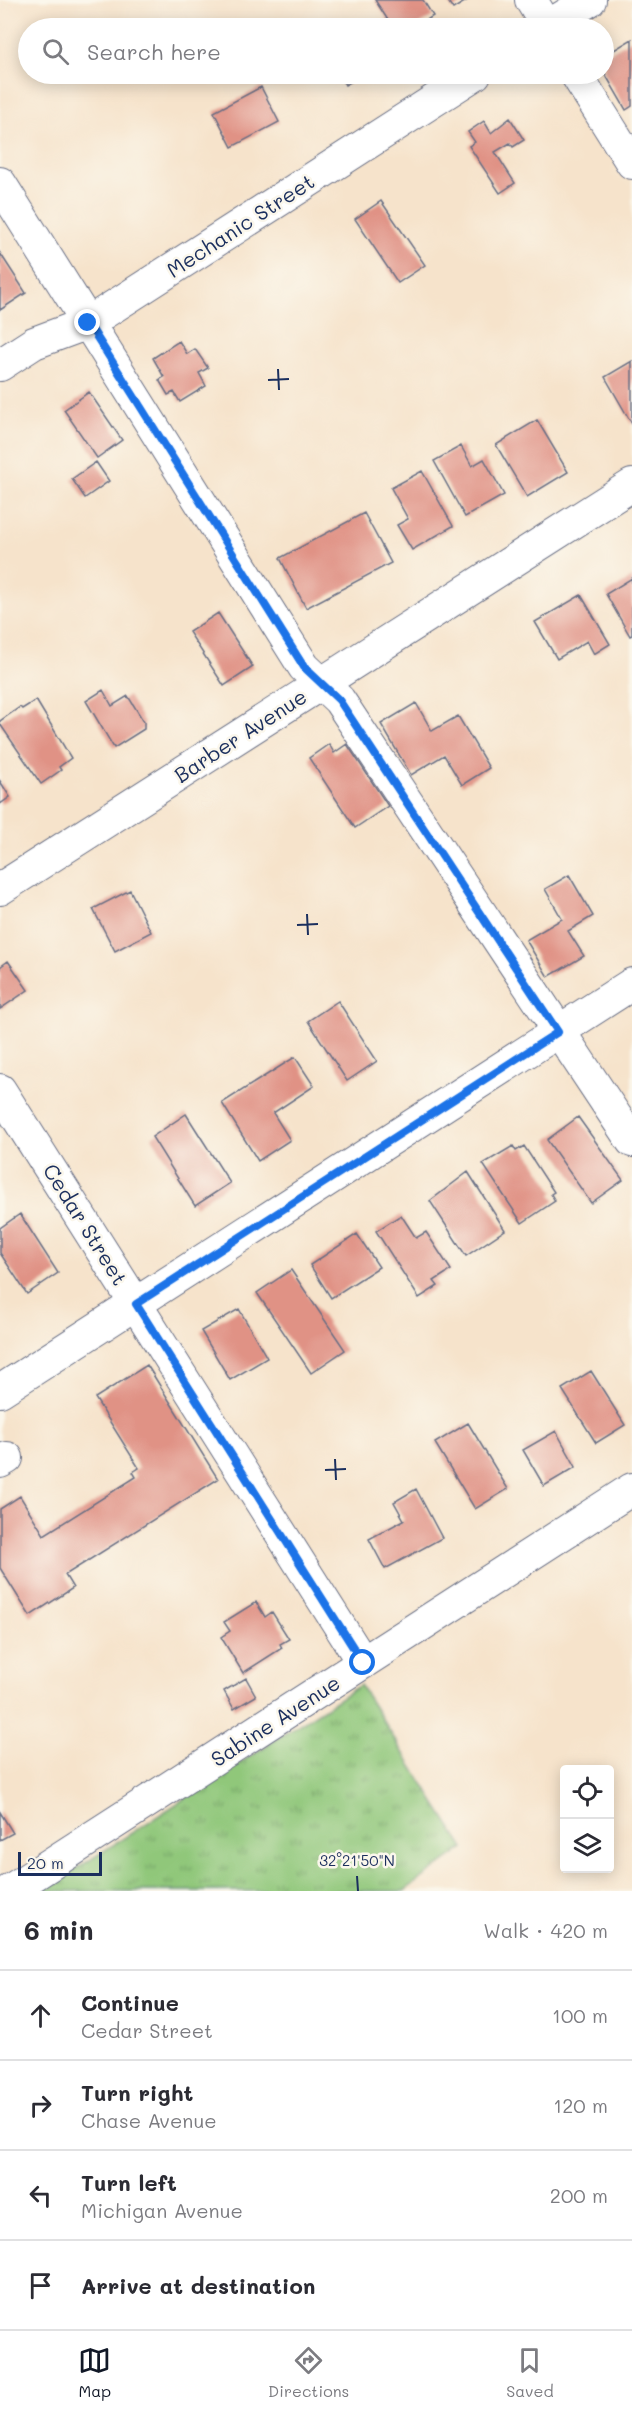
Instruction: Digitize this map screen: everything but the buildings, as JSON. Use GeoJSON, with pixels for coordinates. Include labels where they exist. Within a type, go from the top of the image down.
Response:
{"type":"FeatureCollection","features":[{"type":"Feature","properties":{"kind":"street"},"geometry":{"type":"LineString","coordinates":[[531,0],[541,18]]}},
{"type":"Feature","properties":{"kind":"street"},"geometry":{"type":"LineString","coordinates":[[562,18],[590,0]]}},
{"type":"Feature","properties":{"kind":"street","name":"Mechanic Street"},"geometry":{"type":"LineString","coordinates":[[0,365],[34,343],[88,323],[459,84]]}},
{"type":"Feature","properties":{"kind":"street"},"geometry":{"type":"LineString","coordinates":[[582,84],[632,163]]}},
{"type":"Feature","properties":{"kind":"street"},"geometry":{"type":"LineString","coordinates":[[0,183],[304,667],[339,700],[632,1141]]}},
{"type":"Feature","properties":{"kind":"street","name":"Barber Avenue"},"geometry":{"type":"LineString","coordinates":[[0,889],[632,485]]}},
{"type":"Feature","properties":{"kind":"street"},"geometry":{"type":"LineString","coordinates":[[0,1391],[632,984]]}},
{"type":"Feature","properties":{"kind":"street","name":"Cedar Street"},"geometry":{"type":"LineString","coordinates":[[0,1090],[363,1663]]}},
{"type":"Feature","properties":{"kind":"street","name":"Sabine Avenue"},"geometry":{"type":"LineString","coordinates":[[9,1891],[632,1489]]}},
{"type":"Feature","properties":{"kind":"green space"},"geometry":{"type":"Polygon","coordinates":[[[360,1685],[464,1848],[404,1891],[42,1891],[360,1685]]]}},
{"type":"Feature","properties":{"kind":"route"},"geometry":{"type":"LineString","coordinates":[[88,323],[304,667],[339,700],[558,1032],[136,1304],[363,1663]]}}]}
